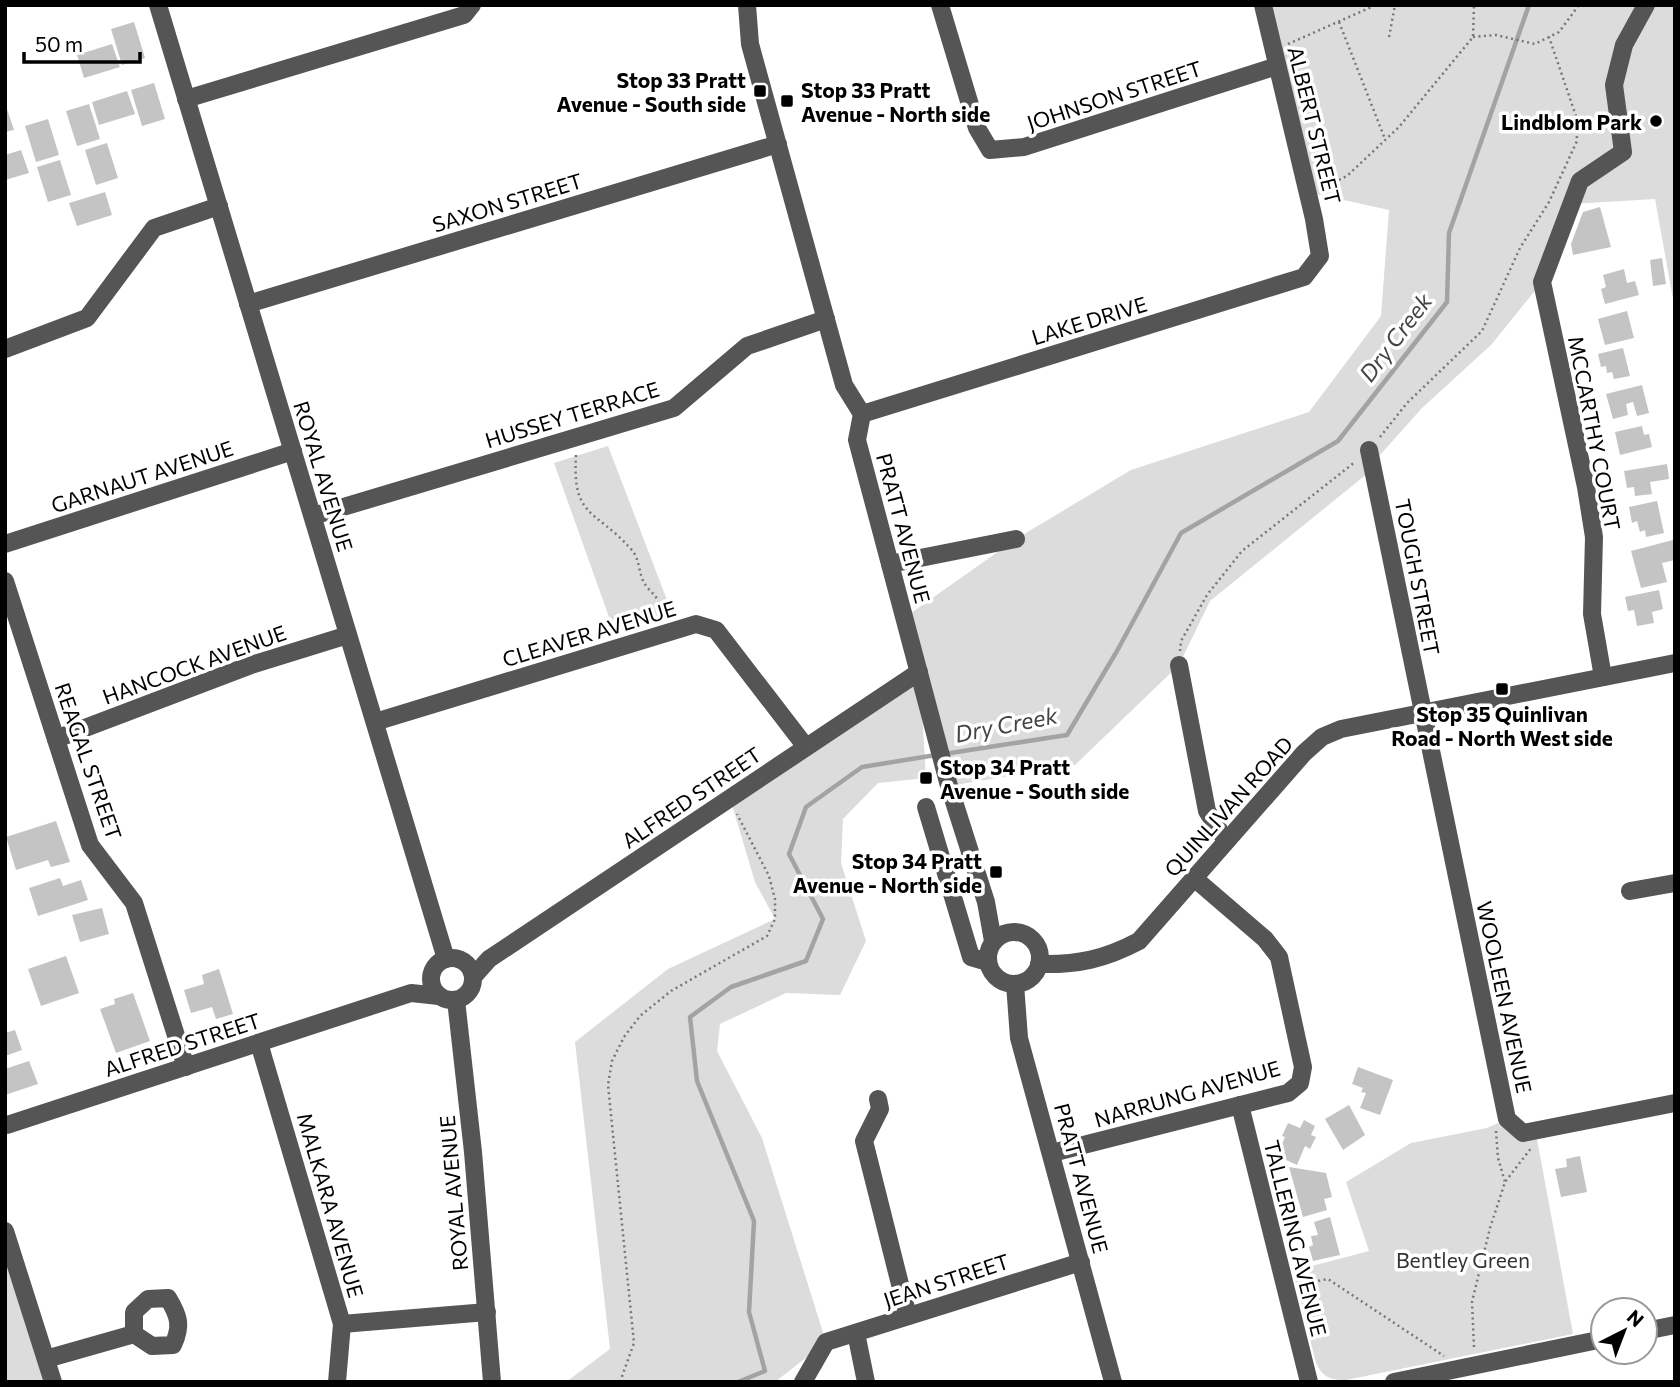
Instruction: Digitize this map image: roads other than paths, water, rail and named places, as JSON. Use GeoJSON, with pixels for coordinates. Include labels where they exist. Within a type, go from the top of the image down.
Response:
{"type":"FeatureCollection","features":[{"type":"Feature","properties":{"kind":"street","name":"ROYAL AVENUE"},"geometry":{"type":"LineString","coordinates":[[158,5],[446,959]]}},
{"type":"Feature","properties":{"kind":"street"},"geometry":{"type":"LineString","coordinates":[[186,99],[464,15],[472,5]]}},
{"type":"Feature","properties":{"kind":"street"},"geometry":{"type":"LineString","coordinates":[[747,5],[750,44],[825,319],[844,385],[862,414]]}},
{"type":"Feature","properties":{"kind":"street","name":"JOHNSON STREET"},"geometry":{"type":"LineString","coordinates":[[940,5],[977,128],[990,150],[1024,147],[1277,66]]}},
{"type":"Feature","properties":{"kind":"street","name":"ALBERT STREET"},"geometry":{"type":"LineString","coordinates":[[1263,5],[1320,256]]}},
{"type":"Feature","properties":{"kind":"street","name":"MCCARTHY COURT"},"geometry":{"type":"LineString","coordinates":[[1603,677],[1592,614],[1594,537],[1587,488],[1542,282],[1580,181],[1623,152],[1614,85],[1624,45],[1647,5]]}},
{"type":"Feature","properties":{"kind":"street","name":"SAXON STREET"},"geometry":{"type":"LineString","coordinates":[[248,304],[778,144]]}},
{"type":"Feature","properties":{"kind":"street"},"geometry":{"type":"LineString","coordinates":[[5,349],[87,318],[154,228],[219,206]]}},
{"type":"Feature","properties":{"kind":"street","name":"LAKE DRIVE"},"geometry":{"type":"LineString","coordinates":[[862,414],[1304,277],[1320,256]]}},
{"type":"Feature","properties":{"kind":"street","name":"HUSSEY TERRACE"},"geometry":{"type":"LineString","coordinates":[[313,516],[674,408],[747,346],[825,319]]}},
{"type":"Feature","properties":{"kind":"street","name":"PRATT AVENUE"},"geometry":{"type":"LineString","coordinates":[[862,414],[857,440],[949,786],[1000,937]]}},
{"type":"Feature","properties":{"kind":"street","name":"TOUGH STREET"},"geometry":{"type":"LineString","coordinates":[[1369,450],[1422,713]]}},
{"type":"Feature","properties":{"kind":"street","name":"GARNAUT AVENUE"},"geometry":{"type":"LineString","coordinates":[[5,544],[293,451]]}},
{"type":"Feature","properties":{"kind":"street"},"geometry":{"type":"LineString","coordinates":[[890,564],[1016,539]]}},
{"type":"Feature","properties":{"kind":"street","name":"REAGAL STREET"},"geometry":{"type":"LineString","coordinates":[[5,581],[90,845],[134,903],[186,1067]]}},
{"type":"Feature","properties":{"kind":"street","name":"CLEAVER AVENUE"},"geometry":{"type":"LineString","coordinates":[[375,722],[696,624],[716,630],[806,747]]}},
{"type":"Feature","properties":{"kind":"street","name":"HANCOCK AVENUE"},"geometry":{"type":"LineString","coordinates":[[56,739],[251,665],[348,635]]}},
{"type":"Feature","properties":{"kind":"street","name":"QUINLIVAN ROAD"},"geometry":{"type":"LineString","coordinates":[[1039,964],[1070,965],[1114,954],[1139,941],[1304,753],[1322,737],[1341,729],[1675,663]]}},
{"type":"Feature","properties":{"kind":"street"},"geometry":{"type":"LineString","coordinates":[[1179,665],[1207,811],[1226,842]]}},
{"type":"Feature","properties":{"kind":"street","name":"ALFRED STREET"},"geometry":{"type":"LineString","coordinates":[[469,970],[919,672]]}},
{"type":"Feature","properties":{"kind":"street","name":"WOOLEEN AVENUE"},"geometry":{"type":"LineString","coordinates":[[1422,713],[1507,1119],[1523,1133],[1675,1103]]}},
{"type":"Feature","properties":{"kind":"street"},"geometry":{"type":"LineString","coordinates":[[926,807],[971,957],[988,962]]}},
{"type":"Feature","properties":{"kind":"street","name":"NARRUNG AVENUE"},"geometry":{"type":"LineString","coordinates":[[1052,1153],[1288,1093],[1300,1083],[1303,1067],[1279,957],[1265,939],[1194,878]]}},
{"type":"Feature","properties":{"kind":"street"},"geometry":{"type":"LineString","coordinates":[[1630,891],[1675,883]]}},
{"type":"Feature","properties":{"kind":"street"},"geometry":{"type":"LineString","coordinates":[[1012,932],[1027,935],[1037,945],[1040,953],[1035,973],[1015,984],[997,978],[988,962],[989,950],[1000,937],[1012,932]]}},
{"type":"Feature","properties":{"kind":"street"},"geometry":{"type":"LineString","coordinates":[[446,959],[456,959],[469,970],[470,990],[466,995],[447,998],[432,987],[432,974],[437,965],[446,959]]}},
{"type":"Feature","properties":{"kind":"street","name":"ALFRED STREET"},"geometry":{"type":"LineString","coordinates":[[6,1125],[411,993],[432,974]]}},
{"type":"Feature","properties":{"kind":"street","name":"PRATT AVENUE"},"geometry":{"type":"LineString","coordinates":[[1015,984],[1019,1038],[1113,1382]]}},
{"type":"Feature","properties":{"kind":"street","name":"ALFRED STREET"},"geometry":{"type":"LineString","coordinates":[[411,993],[447,998]]}},
{"type":"Feature","properties":{"kind":"street","name":"ROYAL AVENUE"},"geometry":{"type":"LineString","coordinates":[[447,998],[474,1152],[492,1382]]}},
{"type":"Feature","properties":{"kind":"street","name":"MALKARA AVENUE"},"geometry":{"type":"LineString","coordinates":[[259,1043],[342,1324],[337,1382]]}},
{"type":"Feature","properties":{"kind":"street"},"geometry":{"type":"LineString","coordinates":[[878,1098],[880,1109],[864,1142],[908,1316]]}},
{"type":"Feature","properties":{"kind":"street","name":"TALLERING AVENUE"},"geometry":{"type":"LineString","coordinates":[[1240,1105],[1309,1382]]}},
{"type":"Feature","properties":{"kind":"street"},"geometry":{"type":"LineString","coordinates":[[5,1231],[54,1382]]}},
{"type":"Feature","properties":{"kind":"street","name":"JEAN STREET"},"geometry":{"type":"LineString","coordinates":[[803,1382],[826,1342],[1081,1262]]}},
{"type":"Feature","properties":{"kind":"street"},"geometry":{"type":"LineString","coordinates":[[342,1324],[487,1312]]}},
{"type":"Feature","properties":{"kind":"street"},"geometry":{"type":"LineString","coordinates":[[856,1333],[866,1382]]}},
{"type":"Feature","properties":{"kind":"street"},"geometry":{"type":"LineString","coordinates":[[46,1359],[134,1334]]}},
{"type":"Feature","properties":{"kind":"street"},"geometry":{"type":"LineString","coordinates":[[1394,1382],[1589,1342]]}},
{"type":"Feature","properties":{"kind":"waterway","name":"Dry Creek"},"geometry":{"type":"LineString","coordinates":[[944,754],[1067,735],[1117,651],[1181,533],[1338,441],[1447,302],[1449,233],[1529,5]]}},
{"type":"Feature","properties":{"kind":"waterway","name":"Dry Creek"},"geometry":{"type":"LineString","coordinates":[[738,1382],[765,1371],[749,1312],[754,1221],[697,1081],[690,1017],[731,987],[806,961],[823,919],[789,854],[806,807],[862,767],[936,755]]}},
{"type":"Feature","properties":{"kind":"place","name":"Stop 33 Pratt Avenue - South side"},"geometry":{"type":"Point","coordinates":[760,91]}},
{"type":"Feature","properties":{"kind":"place","name":"Stop 33 Pratt Avenue - North side"},"geometry":{"type":"Point","coordinates":[787,101]}},
{"type":"Feature","properties":{"kind":"place","name":"Lindblom Park"},"geometry":{"type":"Point","coordinates":[1656,121]}},
{"type":"Feature","properties":{"kind":"place","name":"Stop 35 Quinlivan Road - North West side"},"geometry":{"type":"Point","coordinates":[1502,689]}},
{"type":"Feature","properties":{"kind":"place","name":"Stop 34 Pratt Avenue - South side"},"geometry":{"type":"Point","coordinates":[926,778]}},
{"type":"Feature","properties":{"kind":"place","name":"Stop 34 Pratt Avenue - North side"},"geometry":{"type":"Point","coordinates":[996,872]}},
{"type":"Feature","properties":{"kind":"park label","name":"Bentley Green"},"geometry":{"type":"Point","coordinates":[1463,1259]}}]}
